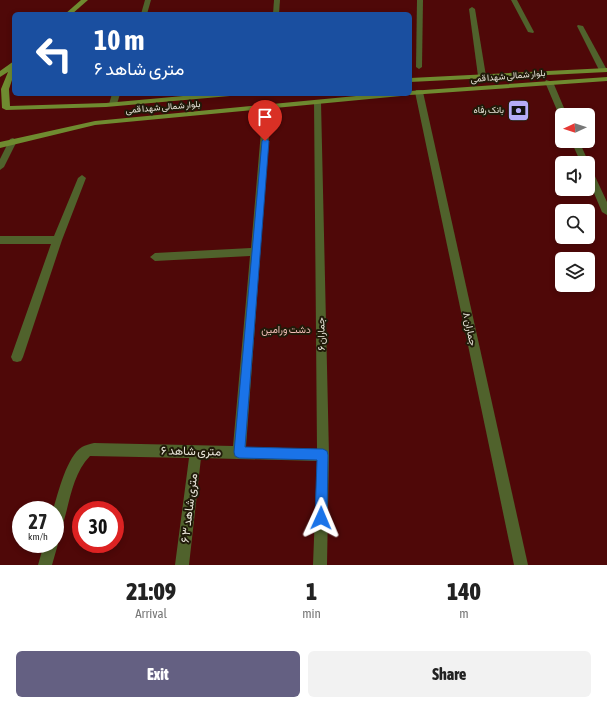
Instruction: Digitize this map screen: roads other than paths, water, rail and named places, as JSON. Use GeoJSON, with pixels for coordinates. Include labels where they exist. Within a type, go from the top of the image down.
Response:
{"type":"FeatureCollection","features":[{"type":"Feature","properties":{"kind":"main road"},"geometry":{"type":"LineString","coordinates":[[70,12],[85,0]]}},
{"type":"Feature","properties":{"kind":"main road"},"geometry":{"type":"LineString","coordinates":[[0,76],[12,66]]}},
{"type":"Feature","properties":{"kind":"main road","name":"بلوار شمالی شهدا قمی"},"geometry":{"type":"LineString","coordinates":[[12,70],[5,90],[3,109],[113,104],[207,96]]}},
{"type":"Feature","properties":{"kind":"main road","name":"بلوار شمالی شهدا قمی"},"geometry":{"type":"LineString","coordinates":[[412,80],[605,70]]}},
{"type":"Feature","properties":{"kind":"main road","name":"بلوار شمالی شهدا قمی"},"geometry":{"type":"LineString","coordinates":[[414,93],[549,82],[607,79]]}},
{"type":"Feature","properties":{"kind":"main road","name":"بلوار شمالی شهدا قمی"},"geometry":{"type":"LineString","coordinates":[[0,145],[95,123],[267,108],[380,96]]}},
{"type":"Feature","properties":{"kind":"street"},"geometry":{"type":"LineString","coordinates":[[145,12],[148,0]]}},
{"type":"Feature","properties":{"kind":"street"},"geometry":{"type":"LineString","coordinates":[[276,0],[276,12]]}},
{"type":"Feature","properties":{"kind":"street"},"geometry":{"type":"LineString","coordinates":[[419,67],[420,0]]}},
{"type":"Feature","properties":{"kind":"street"},"geometry":{"type":"LineString","coordinates":[[514,0],[532,32]]}},
{"type":"Feature","properties":{"kind":"street"},"geometry":{"type":"LineString","coordinates":[[472,10],[482,76]]}},
{"type":"Feature","properties":{"kind":"street"},"geometry":{"type":"LineString","coordinates":[[580,26],[605,70]]}},
{"type":"Feature","properties":{"kind":"street"},"geometry":{"type":"LineString","coordinates":[[549,82],[560,108]]}},
{"type":"Feature","properties":{"kind":"street","name":"جماران ۸"},"geometry":{"type":"LineString","coordinates":[[414,93],[521,565]]}},
{"type":"Feature","properties":{"kind":"street"},"geometry":{"type":"LineString","coordinates":[[113,104],[115,96]]}},
{"type":"Feature","properties":{"kind":"street","name":"جماران ۶"},"geometry":{"type":"LineString","coordinates":[[317,102],[323,455],[320,565]]}},
{"type":"Feature","properties":{"kind":"street"},"geometry":{"type":"LineString","coordinates":[[239,452],[267,108]]}},
{"type":"Feature","properties":{"kind":"street"},"geometry":{"type":"LineString","coordinates":[[0,166],[13,141]]}},
{"type":"Feature","properties":{"kind":"street"},"geometry":{"type":"LineString","coordinates":[[17,357],[57,240],[82,178]]}},
{"type":"Feature","properties":{"kind":"street"},"geometry":{"type":"LineString","coordinates":[[595,185],[607,212]]}},
{"type":"Feature","properties":{"kind":"street"},"geometry":{"type":"LineString","coordinates":[[0,240],[57,240]]}},
{"type":"Feature","properties":{"kind":"street"},"geometry":{"type":"LineString","coordinates":[[155,257],[256,252]]}},
{"type":"Feature","properties":{"kind":"street","name":"۶ متری شاهد"},"geometry":{"type":"LineString","coordinates":[[62,501],[78,461],[85,452],[94,449],[323,455]]}},
{"type":"Feature","properties":{"kind":"street","name":"۶ متری شاهد ۳"},"geometry":{"type":"LineString","coordinates":[[182,565],[196,451]]}},
{"type":"Feature","properties":{"kind":"street"},"geometry":{"type":"LineString","coordinates":[[45,565],[48,553]]}},
{"type":"Feature","properties":{"kind":"place","name":"بانک رفاه"},"geometry":{"type":"Point","coordinates":[519,110]}},
{"type":"Feature","properties":{"kind":"park label","name":"دشت ورامین"},"geometry":{"type":"Point","coordinates":[286,329]}}]}
